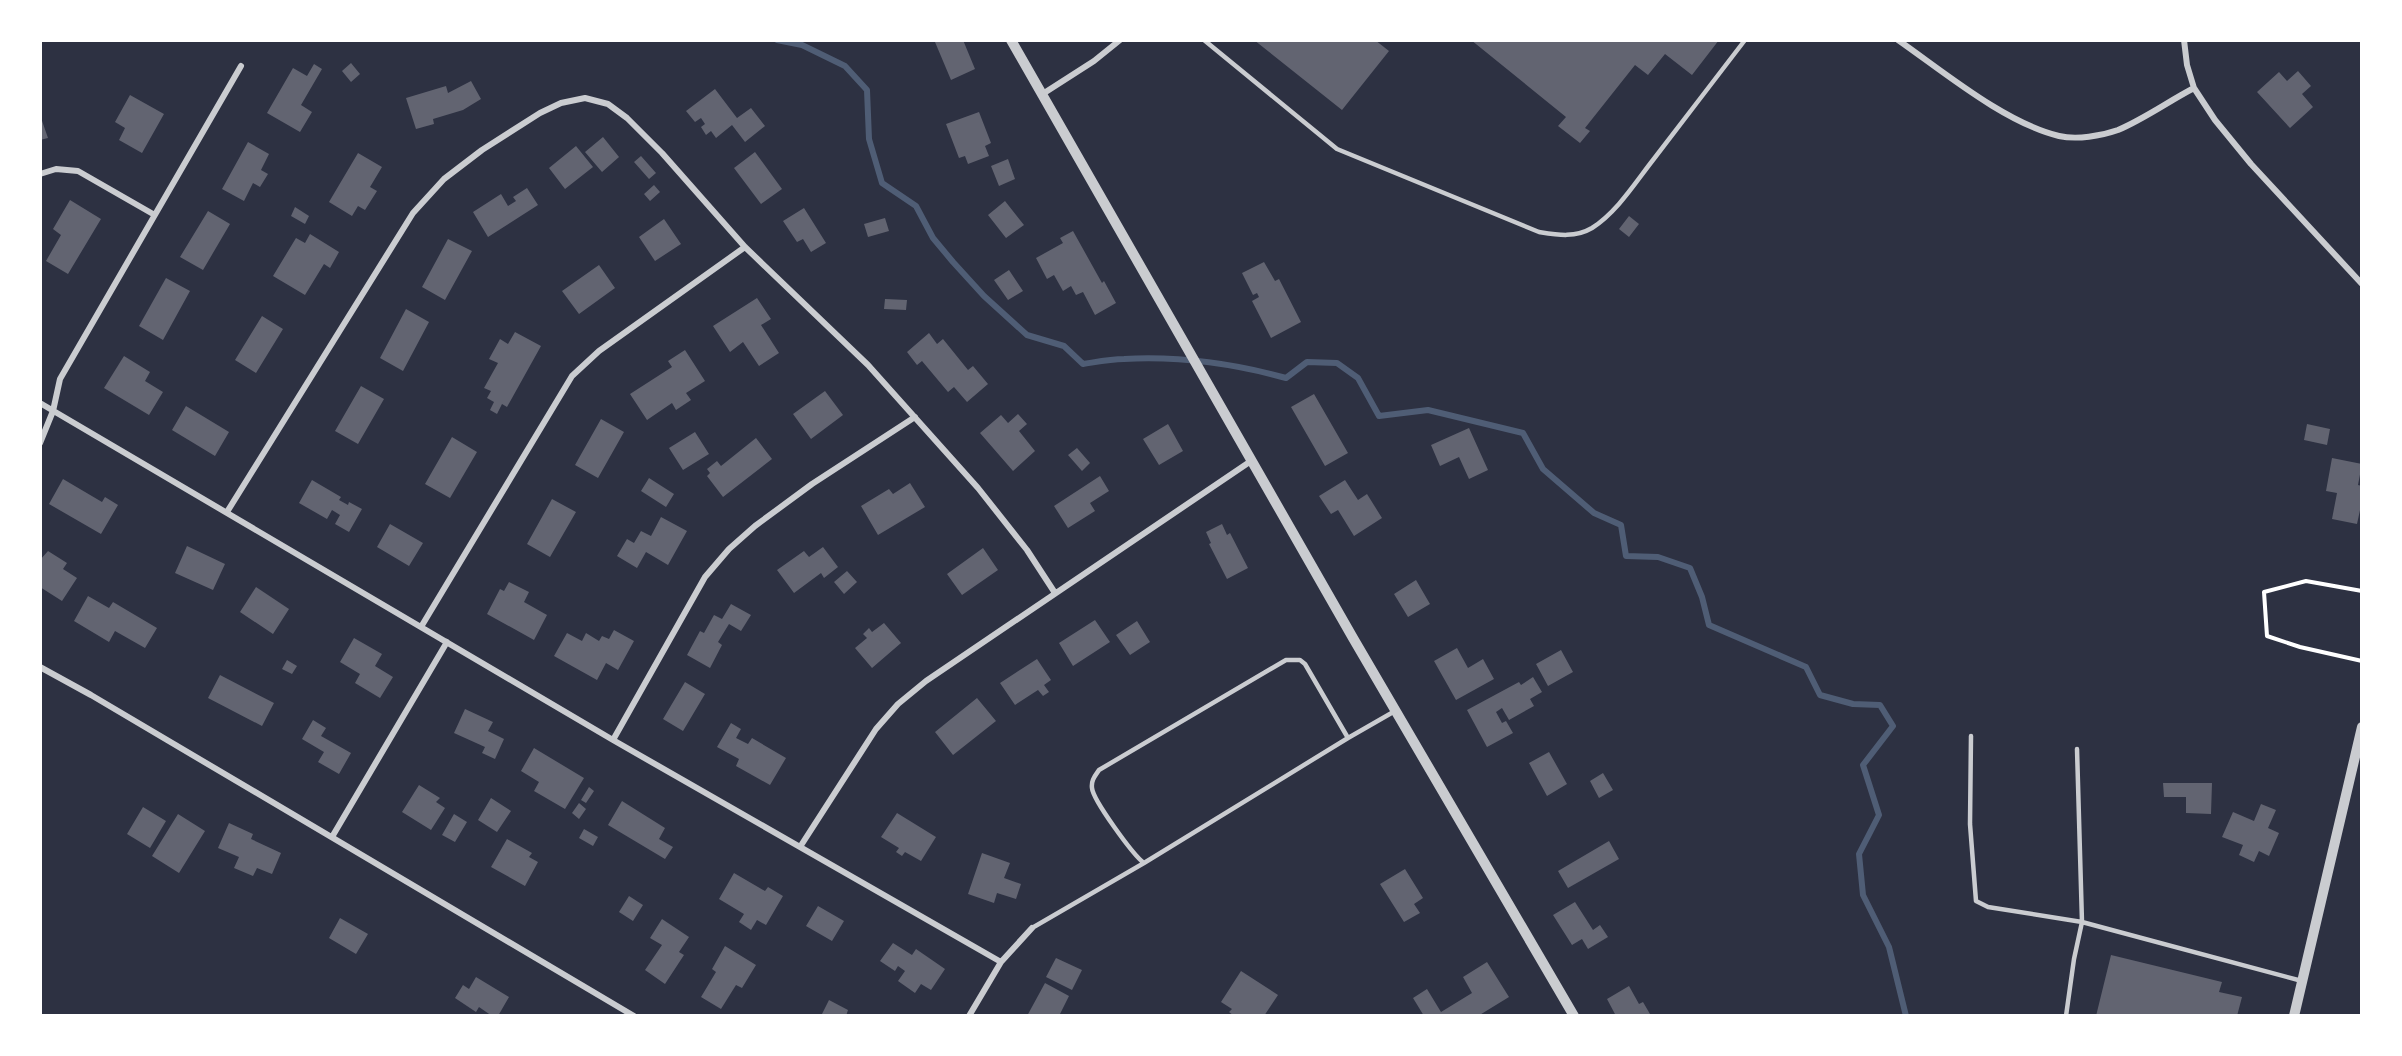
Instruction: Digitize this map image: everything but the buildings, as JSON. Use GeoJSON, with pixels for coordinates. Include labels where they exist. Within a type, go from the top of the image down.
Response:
{"type":"FeatureCollection","features":[{"type":"Feature","properties":{"kind":"street"},"geometry":{"type":"LineString","coordinates":[[1011,40],[1395,711],[1574,1016]]}},
{"type":"Feature","properties":{"kind":"street"},"geometry":{"type":"LineString","coordinates":[[1041,95],[1094,61],[1120,40]]}},
{"type":"Feature","properties":{"kind":"street"},"geometry":{"type":"LineString","coordinates":[[1898,40],[2000,110],[2061,137],[2099,135],[2118,129],[2194,88]]}},
{"type":"Feature","properties":{"kind":"street"},"geometry":{"type":"LineString","coordinates":[[2184,40],[2187,65],[2194,88],[2215,120],[2251,164],[2361,284]]}},
{"type":"Feature","properties":{"kind":"street"},"geometry":{"type":"LineString","coordinates":[[40,443],[53,411],[60,379],[153,214],[241,66]]}},
{"type":"Feature","properties":{"kind":"street"},"geometry":{"type":"LineString","coordinates":[[228,512],[413,213],[444,178],[482,150],[540,113],[561,103],[585,98],[608,104],[627,118],[662,153],[745,247],[868,365],[978,488],[1027,550],[1055,593]]}},
{"type":"Feature","properties":{"kind":"street"},"geometry":{"type":"LineString","coordinates":[[40,174],[56,169],[78,171],[153,214]]}},
{"type":"Feature","properties":{"kind":"street"},"geometry":{"type":"LineString","coordinates":[[421,627],[572,376],[599,351],[745,247]]}},
{"type":"Feature","properties":{"kind":"street"},"geometry":{"type":"LineString","coordinates":[[40,403],[613,740],[1000,962]]}},
{"type":"Feature","properties":{"kind":"street"},"geometry":{"type":"LineString","coordinates":[[613,740],[705,577],[729,549],[812,484],[915,417]]}},
{"type":"Feature","properties":{"kind":"street"},"geometry":{"type":"LineString","coordinates":[[800,848],[876,729],[898,704],[926,681],[1251,461]]}},
{"type":"Feature","properties":{"kind":"street"},"geometry":{"type":"LineString","coordinates":[[332,837],[447,642]]}},
{"type":"Feature","properties":{"kind":"street"},"geometry":{"type":"LineString","coordinates":[[40,667],[66,680],[634,1016]]}},
{"type":"Feature","properties":{"kind":"street"},"geometry":{"type":"LineString","coordinates":[[2294,1016],[2361,727]]}},
{"type":"Feature","properties":{"kind":"street"},"geometry":{"type":"LineString","coordinates":[[969,1016],[1000,962],[1032,928]]}},
{"type":"Feature","properties":{"kind":"lane"},"geometry":{"type":"LineString","coordinates":[[1204,40],[1337,149],[1539,232],[1559,236],[1575,235],[1591,228],[1603,219],[1627,193],[1745,40]]}},
{"type":"Feature","properties":{"kind":"lane"},"geometry":{"type":"LineString","coordinates":[[1144,863],[1134,855],[1093,792],[1094,777],[1099,770],[1286,660],[1293,659],[1305,664],[1348,738]]}},
{"type":"Feature","properties":{"kind":"lane"},"geometry":{"type":"LineString","coordinates":[[1032,928],[1395,711]]}},
{"type":"Feature","properties":{"kind":"lane"},"geometry":{"type":"LineString","coordinates":[[1971,736],[1970,825],[1976,901],[1988,907],[2082,922],[2303,982]]}},
{"type":"Feature","properties":{"kind":"lane"},"geometry":{"type":"LineString","coordinates":[[2066,1016],[2082,922],[2077,749]]}},
{"type":"Feature","properties":{"kind":"path"},"geometry":{"type":"LineString","coordinates":[[2361,591],[2306,581],[2264,592],[2267,636],[2300,647],[2361,661]]}},
{"type":"Feature","properties":{"kind":"waterway"},"geometry":{"type":"LineString","coordinates":[[777,40],[802,45],[845,66],[867,90],[869,139],[882,183],[916,206],[933,238],[953,262],[984,296],[1027,335],[1064,346],[1083,364],[1144,358],[1186,360],[1227,365],[1286,378],[1307,362],[1337,363],[1358,378],[1379,416],[1428,410],[1523,433],[1543,469],[1594,513],[1621,525],[1626,556],[1658,557],[1690,568],[1702,597],[1709,625],[1806,667],[1820,695],[1853,704],[1880,705],[1893,726],[1863,765],[1879,815],[1859,854],[1863,895],[1889,947],[1906,1016]]}}]}
